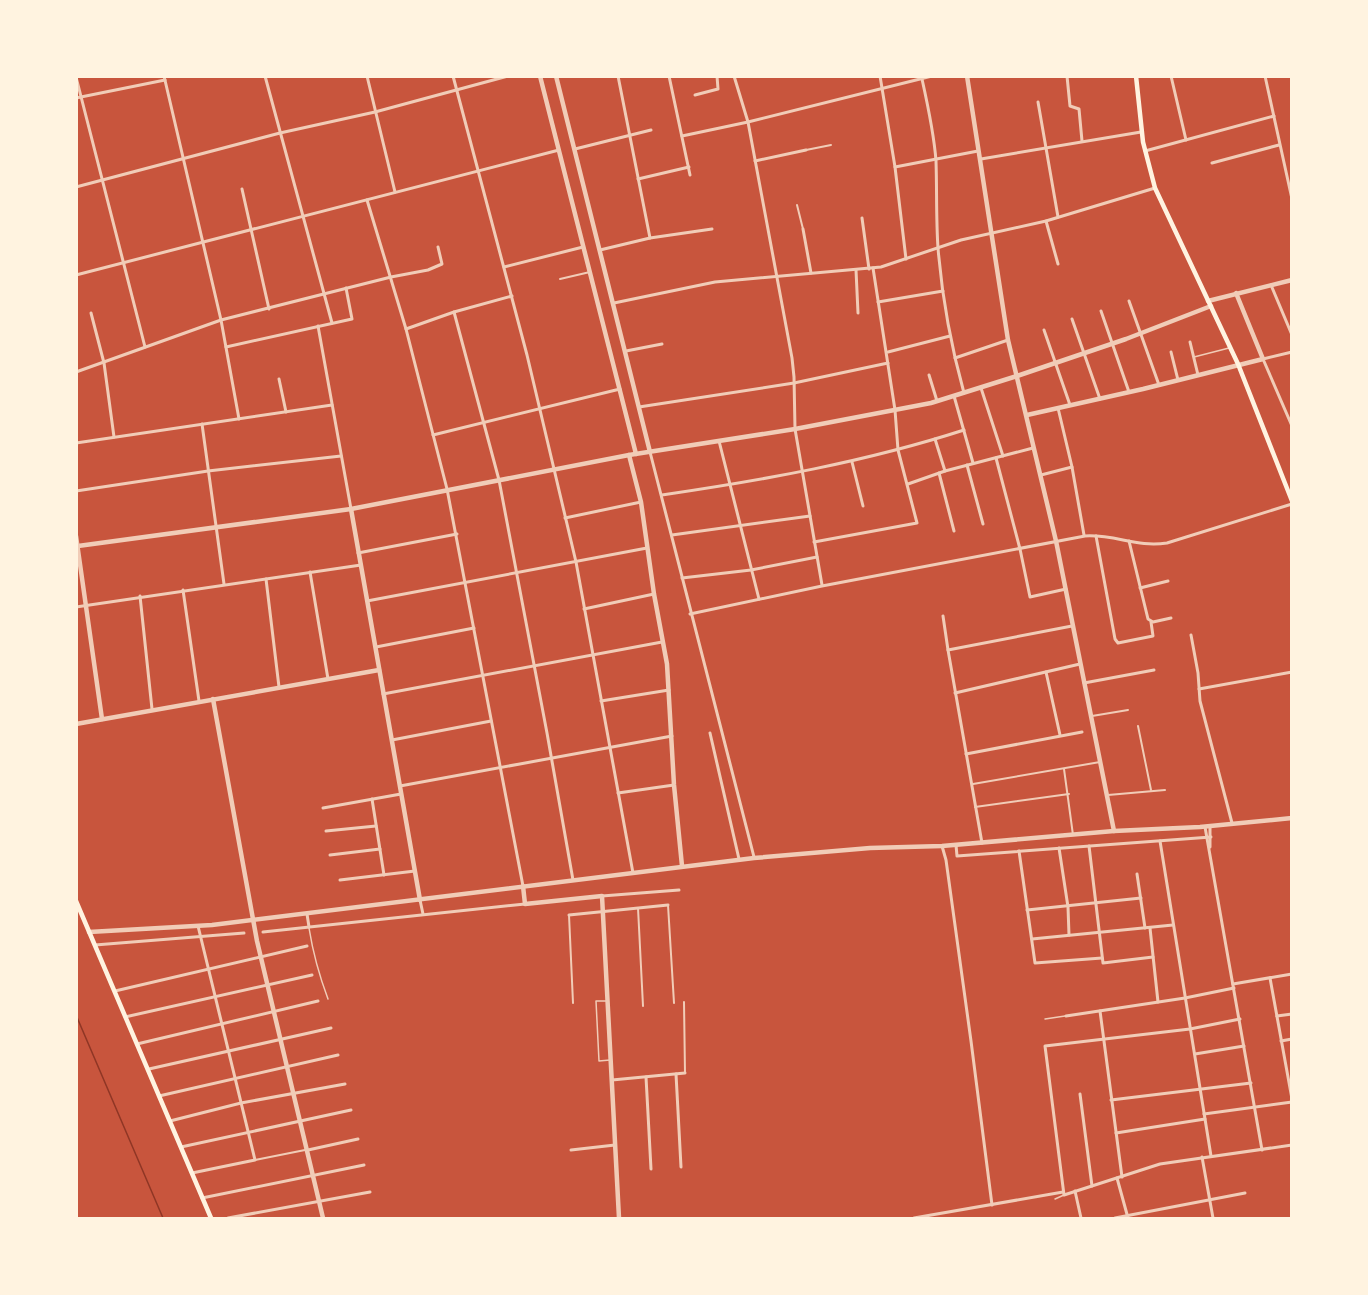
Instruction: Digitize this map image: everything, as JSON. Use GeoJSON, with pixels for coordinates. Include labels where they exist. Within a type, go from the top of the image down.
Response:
{"type":"FeatureCollection","features":[{"type":"Feature","properties":{"kind":"main road"},"geometry":{"type":"LineString","coordinates":[[1136,76],[1145,152],[1155,188],[1238,364],[1292,503]]}},
{"type":"Feature","properties":{"kind":"main road"},"geometry":{"type":"LineString","coordinates":[[76,901],[211,1218]]}},
{"type":"Feature","properties":{"kind":"street"},"geometry":{"type":"LineString","coordinates":[[265,76],[332,323]]}},
{"type":"Feature","properties":{"kind":"street"},"geometry":{"type":"LineString","coordinates":[[367,76],[395,192]]}},
{"type":"Feature","properties":{"kind":"street"},"geometry":{"type":"LineString","coordinates":[[453,76],[541,410],[576,562],[633,873]]}},
{"type":"Feature","properties":{"kind":"street"},"geometry":{"type":"LineString","coordinates":[[76,187],[508,76]]}},
{"type":"Feature","properties":{"kind":"street"},"geometry":{"type":"LineString","coordinates":[[540,76],[636,454]]}},
{"type":"Feature","properties":{"kind":"street"},"geometry":{"type":"LineString","coordinates":[[556,76],[690,614],[754,858]]}},
{"type":"Feature","properties":{"kind":"street"},"geometry":{"type":"LineString","coordinates":[[618,76],[650,238]]}},
{"type":"Feature","properties":{"kind":"street"},"geometry":{"type":"LineString","coordinates":[[669,76],[690,175]]}},
{"type":"Feature","properties":{"kind":"street"},"geometry":{"type":"LineString","coordinates":[[694,95],[718,89],[717,76]]}},
{"type":"Feature","properties":{"kind":"street"},"geometry":{"type":"LineString","coordinates":[[735,76],[748,122],[792,358],[795,429],[822,586]]}},
{"type":"Feature","properties":{"kind":"street"},"geometry":{"type":"LineString","coordinates":[[880,76],[907,260]]}},
{"type":"Feature","properties":{"kind":"street"},"geometry":{"type":"LineString","coordinates":[[682,136],[932,76]]}},
{"type":"Feature","properties":{"kind":"street"},"geometry":{"type":"LineString","coordinates":[[967,76],[1008,340],[1056,541],[1114,831]]}},
{"type":"Feature","properties":{"kind":"street"},"geometry":{"type":"LineString","coordinates":[[1067,76],[1071,107],[1078,109],[1082,141]]}},
{"type":"Feature","properties":{"kind":"street"},"geometry":{"type":"LineString","coordinates":[[1171,76],[1186,140]]}},
{"type":"Feature","properties":{"kind":"street"},"geometry":{"type":"LineString","coordinates":[[1264,76],[1291,197]]}},
{"type":"Feature","properties":{"kind":"street"},"geometry":{"type":"LineString","coordinates":[[76,77],[146,347]]}},
{"type":"Feature","properties":{"kind":"street"},"geometry":{"type":"LineString","coordinates":[[76,98],[165,78],[221,320],[239,418]]}},
{"type":"Feature","properties":{"kind":"street"},"geometry":{"type":"LineString","coordinates":[[922,79],[936,159],[938,247],[943,291],[950,336],[964,393]]}},
{"type":"Feature","properties":{"kind":"street"},"geometry":{"type":"LineString","coordinates":[[1038,102],[1058,217]]}},
{"type":"Feature","properties":{"kind":"street"},"geometry":{"type":"LineString","coordinates":[[1145,152],[1274,116]]}},
{"type":"Feature","properties":{"kind":"street"},"geometry":{"type":"LineString","coordinates":[[575,148],[651,130]]}},
{"type":"Feature","properties":{"kind":"street"},"geometry":{"type":"LineString","coordinates":[[980,160],[1142,132]]}},
{"type":"Feature","properties":{"kind":"street"},"geometry":{"type":"LineString","coordinates":[[755,161],[831,145]]}},
{"type":"Feature","properties":{"kind":"street"},"geometry":{"type":"LineString","coordinates":[[1212,163],[1279,145]]}},
{"type":"Feature","properties":{"kind":"street"},"geometry":{"type":"LineString","coordinates":[[76,275],[559,150]]}},
{"type":"Feature","properties":{"kind":"street"},"geometry":{"type":"LineString","coordinates":[[895,167],[978,151]]}},
{"type":"Feature","properties":{"kind":"street"},"geometry":{"type":"LineString","coordinates":[[638,179],[688,167]]}},
{"type":"Feature","properties":{"kind":"street"},"geometry":{"type":"LineString","coordinates":[[614,303],[702,284],[871,268],[907,260],[938,247],[1046,221],[1155,188]]}},
{"type":"Feature","properties":{"kind":"street"},"geometry":{"type":"LineString","coordinates":[[242,189],[269,309]]}},
{"type":"Feature","properties":{"kind":"street"},"geometry":{"type":"LineString","coordinates":[[367,200],[406,329],[447,489],[525,904]]}},
{"type":"Feature","properties":{"kind":"street"},"geometry":{"type":"LineString","coordinates":[[797,205],[812,273]]}},
{"type":"Feature","properties":{"kind":"street"},"geometry":{"type":"LineString","coordinates":[[814,542],[917,523],[898,450],[889,363],[862,218]]}},
{"type":"Feature","properties":{"kind":"street"},"geometry":{"type":"LineString","coordinates":[[1046,221],[1058,264]]}},
{"type":"Feature","properties":{"kind":"street"},"geometry":{"type":"LineString","coordinates":[[600,250],[650,238],[712,230]]}},
{"type":"Feature","properties":{"kind":"street"},"geometry":{"type":"LineString","coordinates":[[504,267],[584,246]]}},
{"type":"Feature","properties":{"kind":"street"},"geometry":{"type":"LineString","coordinates":[[76,372],[221,320],[391,277],[428,270],[442,264],[438,248]]}},
{"type":"Feature","properties":{"kind":"street"},"geometry":{"type":"LineString","coordinates":[[856,270],[858,313]]}},
{"type":"Feature","properties":{"kind":"street"},"geometry":{"type":"LineString","coordinates":[[560,279],[590,272]]}},
{"type":"Feature","properties":{"kind":"street"},"geometry":{"type":"LineString","coordinates":[[78,546],[351,508],[629,455],[795,429],[938,401],[1112,344],[1236,293],[1292,280]]}},
{"type":"Feature","properties":{"kind":"street"},"geometry":{"type":"LineString","coordinates":[[1271,285],[1292,335]]}},
{"type":"Feature","properties":{"kind":"street"},"geometry":{"type":"LineString","coordinates":[[226,347],[352,319],[346,288]]}},
{"type":"Feature","properties":{"kind":"street"},"geometry":{"type":"LineString","coordinates":[[878,302],[943,291]]}},
{"type":"Feature","properties":{"kind":"street"},"geometry":{"type":"LineString","coordinates":[[1236,293],[1292,426]]}},
{"type":"Feature","properties":{"kind":"street"},"geometry":{"type":"LineString","coordinates":[[406,329],[454,312],[512,296]]}},
{"type":"Feature","properties":{"kind":"street"},"geometry":{"type":"LineString","coordinates":[[1129,301],[1159,385]]}},
{"type":"Feature","properties":{"kind":"street"},"geometry":{"type":"LineString","coordinates":[[1101,311],[1129,392]]}},
{"type":"Feature","properties":{"kind":"street"},"geometry":{"type":"LineString","coordinates":[[454,312],[499,480],[535,665],[573,881]]}},
{"type":"Feature","properties":{"kind":"street"},"geometry":{"type":"LineString","coordinates":[[91,313],[104,363],[114,437]]}},
{"type":"Feature","properties":{"kind":"street"},"geometry":{"type":"LineString","coordinates":[[1284,318],[1292,316]]}},
{"type":"Feature","properties":{"kind":"street"},"geometry":{"type":"LineString","coordinates":[[1072,320],[1100,399]]}},
{"type":"Feature","properties":{"kind":"street"},"geometry":{"type":"LineString","coordinates":[[318,326],[423,914]]}},
{"type":"Feature","properties":{"kind":"street"},"geometry":{"type":"LineString","coordinates":[[1044,330],[1070,405]]}},
{"type":"Feature","properties":{"kind":"street"},"geometry":{"type":"LineString","coordinates":[[887,352],[950,336]]}},
{"type":"Feature","properties":{"kind":"street"},"geometry":{"type":"LineString","coordinates":[[955,358],[1008,340]]}},
{"type":"Feature","properties":{"kind":"street"},"geometry":{"type":"LineString","coordinates":[[1190,342],[1198,375]]}},
{"type":"Feature","properties":{"kind":"street"},"geometry":{"type":"LineString","coordinates":[[626,351],[662,344]]}},
{"type":"Feature","properties":{"kind":"street"},"geometry":{"type":"LineString","coordinates":[[1171,352],[1179,380]]}},
{"type":"Feature","properties":{"kind":"street"},"geometry":{"type":"LineString","coordinates":[[1027,415],[1292,352]]}},
{"type":"Feature","properties":{"kind":"street"},"geometry":{"type":"LineString","coordinates":[[639,407],[794,383],[889,363]]}},
{"type":"Feature","properties":{"kind":"street"},"geometry":{"type":"LineString","coordinates":[[929,375],[938,401]]}},
{"type":"Feature","properties":{"kind":"street"},"geometry":{"type":"LineString","coordinates":[[279,379],[286,412]]}},
{"type":"Feature","properties":{"kind":"street"},"geometry":{"type":"LineString","coordinates":[[981,388],[1003,456]]}},
{"type":"Feature","properties":{"kind":"street"},"geometry":{"type":"LineString","coordinates":[[433,435],[620,389]]}},
{"type":"Feature","properties":{"kind":"street"},"geometry":{"type":"LineString","coordinates":[[954,396],[973,463]]}},
{"type":"Feature","properties":{"kind":"street"},"geometry":{"type":"LineString","coordinates":[[76,442],[332,405]]}},
{"type":"Feature","properties":{"kind":"street"},"geometry":{"type":"LineString","coordinates":[[1058,408],[1085,536]]}},
{"type":"Feature","properties":{"kind":"street"},"geometry":{"type":"LineString","coordinates":[[202,424],[224,584]]}},
{"type":"Feature","properties":{"kind":"street"},"geometry":{"type":"LineString","coordinates":[[662,495],[802,472],[898,450],[964,430]]}},
{"type":"Feature","properties":{"kind":"street"},"geometry":{"type":"LineString","coordinates":[[935,439],[945,471]]}},
{"type":"Feature","properties":{"kind":"street"},"geometry":{"type":"LineString","coordinates":[[719,441],[732,485],[759,600]]}},
{"type":"Feature","properties":{"kind":"street"},"geometry":{"type":"LineString","coordinates":[[908,484],[973,463],[1035,448]]}},
{"type":"Feature","properties":{"kind":"street"},"geometry":{"type":"LineString","coordinates":[[629,455],[640,502],[654,594],[664,641],[682,866]]}},
{"type":"Feature","properties":{"kind":"street"},"geometry":{"type":"LineString","coordinates":[[76,491],[208,471],[341,456]]}},
{"type":"Feature","properties":{"kind":"street"},"geometry":{"type":"LineString","coordinates":[[996,458],[1030,597],[1066,589]]}},
{"type":"Feature","properties":{"kind":"street"},"geometry":{"type":"LineString","coordinates":[[852,461],[863,506]]}},
{"type":"Feature","properties":{"kind":"street"},"geometry":{"type":"LineString","coordinates":[[967,465],[983,524]]}},
{"type":"Feature","properties":{"kind":"street"},"geometry":{"type":"LineString","coordinates":[[1041,475],[1072,467]]}},
{"type":"Feature","properties":{"kind":"street"},"geometry":{"type":"LineString","coordinates":[[939,473],[954,531]]}},
{"type":"Feature","properties":{"kind":"street"},"geometry":{"type":"LineString","coordinates":[[565,518],[640,502]]}},
{"type":"Feature","properties":{"kind":"street"},"geometry":{"type":"LineString","coordinates":[[690,614],[822,586],[1085,536],[1115,537],[1149,545],[1167,543],[1292,503]]}},
{"type":"Feature","properties":{"kind":"street"},"geometry":{"type":"LineString","coordinates":[[672,535],[810,516]]}},
{"type":"Feature","properties":{"kind":"street"},"geometry":{"type":"LineString","coordinates":[[358,553],[456,534]]}},
{"type":"Feature","properties":{"kind":"street"},"geometry":{"type":"LineString","coordinates":[[1096,535],[1115,639],[1119,643],[1153,636],[1129,541]]}},
{"type":"Feature","properties":{"kind":"street"},"geometry":{"type":"LineString","coordinates":[[76,536],[102,719]]}},
{"type":"Feature","properties":{"kind":"street"},"geometry":{"type":"LineString","coordinates":[[367,601],[647,548]]}},
{"type":"Feature","properties":{"kind":"street"},"geometry":{"type":"LineString","coordinates":[[682,579],[751,570],[817,557]]}},
{"type":"Feature","properties":{"kind":"street"},"geometry":{"type":"LineString","coordinates":[[76,607],[361,565]]}},
{"type":"Feature","properties":{"kind":"street"},"geometry":{"type":"LineString","coordinates":[[310,572],[327,679]]}},
{"type":"Feature","properties":{"kind":"street"},"geometry":{"type":"LineString","coordinates":[[266,578],[279,687]]}},
{"type":"Feature","properties":{"kind":"street"},"geometry":{"type":"LineString","coordinates":[[1140,588],[1168,581]]}},
{"type":"Feature","properties":{"kind":"street"},"geometry":{"type":"LineString","coordinates":[[183,590],[199,701]]}},
{"type":"Feature","properties":{"kind":"street"},"geometry":{"type":"LineString","coordinates":[[584,609],[654,594]]}},
{"type":"Feature","properties":{"kind":"street"},"geometry":{"type":"LineString","coordinates":[[140,596],[152,709]]}},
{"type":"Feature","properties":{"kind":"street"},"geometry":{"type":"LineString","coordinates":[[943,616],[982,843]]}},
{"type":"Feature","properties":{"kind":"street"},"geometry":{"type":"LineString","coordinates":[[1151,622],[1171,618]]}},
{"type":"Feature","properties":{"kind":"street"},"geometry":{"type":"LineString","coordinates":[[948,650],[1073,626]]}},
{"type":"Feature","properties":{"kind":"street"},"geometry":{"type":"LineString","coordinates":[[375,647],[474,628]]}},
{"type":"Feature","properties":{"kind":"street"},"geometry":{"type":"LineString","coordinates":[[1191,635],[1200,700],[1232,824]]}},
{"type":"Feature","properties":{"kind":"street"},"geometry":{"type":"LineString","coordinates":[[383,694],[664,641]]}},
{"type":"Feature","properties":{"kind":"street"},"geometry":{"type":"LineString","coordinates":[[955,693],[1080,664]]}},
{"type":"Feature","properties":{"kind":"street"},"geometry":{"type":"LineString","coordinates":[[76,724],[379,670]]}},
{"type":"Feature","properties":{"kind":"street"},"geometry":{"type":"LineString","coordinates":[[1084,683],[1154,670]]}},
{"type":"Feature","properties":{"kind":"street"},"geometry":{"type":"LineString","coordinates":[[1046,672],[1060,735]]}},
{"type":"Feature","properties":{"kind":"street"},"geometry":{"type":"LineString","coordinates":[[1199,689],[1292,672]]}},
{"type":"Feature","properties":{"kind":"street"},"geometry":{"type":"LineString","coordinates":[[601,702],[669,690]]}},
{"type":"Feature","properties":{"kind":"street"},"geometry":{"type":"LineString","coordinates":[[213,699],[260,957],[323,1218]]}},
{"type":"Feature","properties":{"kind":"street"},"geometry":{"type":"LineString","coordinates":[[1091,716],[1128,710]]}},
{"type":"Feature","properties":{"kind":"street"},"geometry":{"type":"LineString","coordinates":[[392,740],[491,721]]}},
{"type":"Feature","properties":{"kind":"street"},"geometry":{"type":"LineString","coordinates":[[1138,726],[1151,790]]}},
{"type":"Feature","properties":{"kind":"street"},"geometry":{"type":"LineString","coordinates":[[966,754],[1082,732]]}},
{"type":"Feature","properties":{"kind":"street"},"geometry":{"type":"LineString","coordinates":[[710,733],[739,859]]}},
{"type":"Feature","properties":{"kind":"street"},"geometry":{"type":"LineString","coordinates":[[400,786],[672,736]]}},
{"type":"Feature","properties":{"kind":"street"},"geometry":{"type":"LineString","coordinates":[[971,784],[1100,762]]}},
{"type":"Feature","properties":{"kind":"street"},"geometry":{"type":"LineString","coordinates":[[1064,768],[1073,835]]}},
{"type":"Feature","properties":{"kind":"street"},"geometry":{"type":"LineString","coordinates":[[618,793],[674,785]]}},
{"type":"Feature","properties":{"kind":"street"},"geometry":{"type":"LineString","coordinates":[[1107,795],[1165,790]]}},
{"type":"Feature","properties":{"kind":"street"},"geometry":{"type":"LineString","coordinates":[[323,808],[401,794]]}},
{"type":"Feature","properties":{"kind":"street"},"geometry":{"type":"LineString","coordinates":[[975,807],[1069,794]]}},
{"type":"Feature","properties":{"kind":"street"},"geometry":{"type":"LineString","coordinates":[[372,799],[384,875]]}},
{"type":"Feature","properties":{"kind":"street"},"geometry":{"type":"LineString","coordinates":[[89,932],[198,926],[253,920],[739,859],[870,848],[956,845],[1292,818]]}},
{"type":"Feature","properties":{"kind":"street"},"geometry":{"type":"LineString","coordinates":[[326,831],[376,826]]}},
{"type":"Feature","properties":{"kind":"street"},"geometry":{"type":"LineString","coordinates":[[1208,826],[1210,852],[1262,1150]]}},
{"type":"Feature","properties":{"kind":"street"},"geometry":{"type":"LineString","coordinates":[[956,845],[957,856],[1209,837]]}},
{"type":"Feature","properties":{"kind":"street"},"geometry":{"type":"LineString","coordinates":[[1160,841],[1211,1156]]}},
{"type":"Feature","properties":{"kind":"street"},"geometry":{"type":"LineString","coordinates":[[942,846],[946,860],[970,1029],[992,1205]]}},
{"type":"Feature","properties":{"kind":"street"},"geometry":{"type":"LineString","coordinates":[[1089,846],[1103,963],[1153,957]]}},
{"type":"Feature","properties":{"kind":"street"},"geometry":{"type":"LineString","coordinates":[[1059,848],[1068,907],[1069,935]]}},
{"type":"Feature","properties":{"kind":"street"},"geometry":{"type":"LineString","coordinates":[[330,855],[380,849]]}},
{"type":"Feature","properties":{"kind":"street"},"geometry":{"type":"LineString","coordinates":[[1019,851],[1035,963],[1102,958]]}},
{"type":"Feature","properties":{"kind":"street"},"geometry":{"type":"LineString","coordinates":[[340,880],[415,871]]}},
{"type":"Feature","properties":{"kind":"street"},"geometry":{"type":"LineString","coordinates":[[1137,874],[1145,928]]}},
{"type":"Feature","properties":{"kind":"street"},"geometry":{"type":"LineString","coordinates":[[263,932],[423,914],[679,890]]}},
{"type":"Feature","properties":{"kind":"street"},"geometry":{"type":"LineString","coordinates":[[603,896],[619,1218]]}},
{"type":"Feature","properties":{"kind":"street"},"geometry":{"type":"LineString","coordinates":[[1027,910],[1141,898]]}},
{"type":"Feature","properties":{"kind":"street"},"geometry":{"type":"LineString","coordinates":[[573,1003],[569,915],[668,905],[674,1003]]}},
{"type":"Feature","properties":{"kind":"street"},"geometry":{"type":"LineString","coordinates":[[638,908],[643,1006]]}},
{"type":"Feature","properties":{"kind":"street"},"geometry":{"type":"LineString","coordinates":[[307,913],[309,927]]}},
{"type":"Feature","properties":{"kind":"street"},"geometry":{"type":"LineString","coordinates":[[1032,939],[1173,925]]}},
{"type":"Feature","properties":{"kind":"street"},"geometry":{"type":"LineString","coordinates":[[198,926],[255,1160]]}},
{"type":"Feature","properties":{"kind":"street"},"geometry":{"type":"LineString","coordinates":[[1150,928],[1158,1002]]}},
{"type":"Feature","properties":{"kind":"street"},"geometry":{"type":"LineString","coordinates":[[95,945],[244,933]]}},
{"type":"Feature","properties":{"kind":"street"},"geometry":{"type":"LineString","coordinates":[[115,992],[307,946]]}},
{"type":"Feature","properties":{"kind":"street"},"geometry":{"type":"LineString","coordinates":[[1066,1016],[1185,998],[1292,974]]}},
{"type":"Feature","properties":{"kind":"street"},"geometry":{"type":"LineString","coordinates":[[125,1017],[312,975]]}},
{"type":"Feature","properties":{"kind":"street"},"geometry":{"type":"LineString","coordinates":[[1204,1113],[1292,1100],[1290,1078],[1270,978]]}},
{"type":"Feature","properties":{"kind":"street"},"geometry":{"type":"LineString","coordinates":[[137,1044],[318,1001]]}},
{"type":"Feature","properties":{"kind":"street"},"geometry":{"type":"LineString","coordinates":[[612,1080],[685,1073],[684,1002]]}},
{"type":"Feature","properties":{"kind":"street"},"geometry":{"type":"LineString","coordinates":[[1100,1011],[1127,1217]]}},
{"type":"Feature","properties":{"kind":"street"},"geometry":{"type":"LineString","coordinates":[[1277,1016],[1292,1014]]}},
{"type":"Feature","properties":{"kind":"street"},"geometry":{"type":"LineString","coordinates":[[1064,1193],[1045,1046],[1190,1029],[1239,1019]]}},
{"type":"Feature","properties":{"kind":"street"},"geometry":{"type":"LineString","coordinates":[[148,1069],[331,1028]]}},
{"type":"Feature","properties":{"kind":"street"},"geometry":{"type":"LineString","coordinates":[[1281,1041],[1292,1040]]}},
{"type":"Feature","properties":{"kind":"street"},"geometry":{"type":"LineString","coordinates":[[1194,1054],[1244,1046]]}},
{"type":"Feature","properties":{"kind":"street"},"geometry":{"type":"LineString","coordinates":[[159,1096],[338,1055]]}},
{"type":"Feature","properties":{"kind":"street"},"geometry":{"type":"LineString","coordinates":[[676,1074],[681,1167]]}},
{"type":"Feature","properties":{"kind":"street"},"geometry":{"type":"LineString","coordinates":[[646,1077],[651,1168]]}},
{"type":"Feature","properties":{"kind":"street"},"geometry":{"type":"LineString","coordinates":[[1112,1100],[1251,1083]]}},
{"type":"Feature","properties":{"kind":"street"},"geometry":{"type":"LineString","coordinates":[[170,1121],[241,1103],[345,1084]]}},
{"type":"Feature","properties":{"kind":"street"},"geometry":{"type":"LineString","coordinates":[[1080,1094],[1092,1186]]}},
{"type":"Feature","properties":{"kind":"street"},"geometry":{"type":"LineString","coordinates":[[181,1147],[351,1110]]}},
{"type":"Feature","properties":{"kind":"street"},"geometry":{"type":"LineString","coordinates":[[1116,1132],[1205,1119]]}},
{"type":"Feature","properties":{"kind":"street"},"geometry":{"type":"LineString","coordinates":[[192,1173],[358,1139]]}},
{"type":"Feature","properties":{"kind":"street"},"geometry":{"type":"LineString","coordinates":[[571,1150],[615,1145]]}},
{"type":"Feature","properties":{"kind":"street"},"geometry":{"type":"LineString","coordinates":[[914,1218],[1075,1191],[1160,1164],[1292,1145]]}},
{"type":"Feature","properties":{"kind":"street"},"geometry":{"type":"LineString","coordinates":[[1202,1157],[1213,1218]]}},
{"type":"Feature","properties":{"kind":"street"},"geometry":{"type":"LineString","coordinates":[[202,1198],[364,1165]]}},
{"type":"Feature","properties":{"kind":"street"},"geometry":{"type":"LineString","coordinates":[[1075,1191],[1081,1218]]}},
{"type":"Feature","properties":{"kind":"street"},"geometry":{"type":"LineString","coordinates":[[228,1218],[370,1192]]}},
{"type":"Feature","properties":{"kind":"street"},"geometry":{"type":"LineString","coordinates":[[1115,1218],[1245,1193]]}},
{"type":"Feature","properties":{"kind":"lane"},"geometry":{"type":"LineString","coordinates":[[1194,357],[1230,348]]}},
{"type":"Feature","properties":{"kind":"lane"},"geometry":{"type":"LineString","coordinates":[[309,927],[318,972],[328,999]]}},
{"type":"Feature","properties":{"kind":"lane"},"geometry":{"type":"LineString","coordinates":[[608,1001],[596,1001],[599,1061],[611,1060]]}},
{"type":"Feature","properties":{"kind":"lane"},"geometry":{"type":"LineString","coordinates":[[1045,1019],[1066,1016]]}},
{"type":"Feature","properties":{"kind":"lane"},"geometry":{"type":"LineString","coordinates":[[1055,1199],[1064,1193]]}},
{"type":"Feature","properties":{"kind":"waterway"},"geometry":{"type":"LineString","coordinates":[[76,1015],[163,1218]]}}]}
